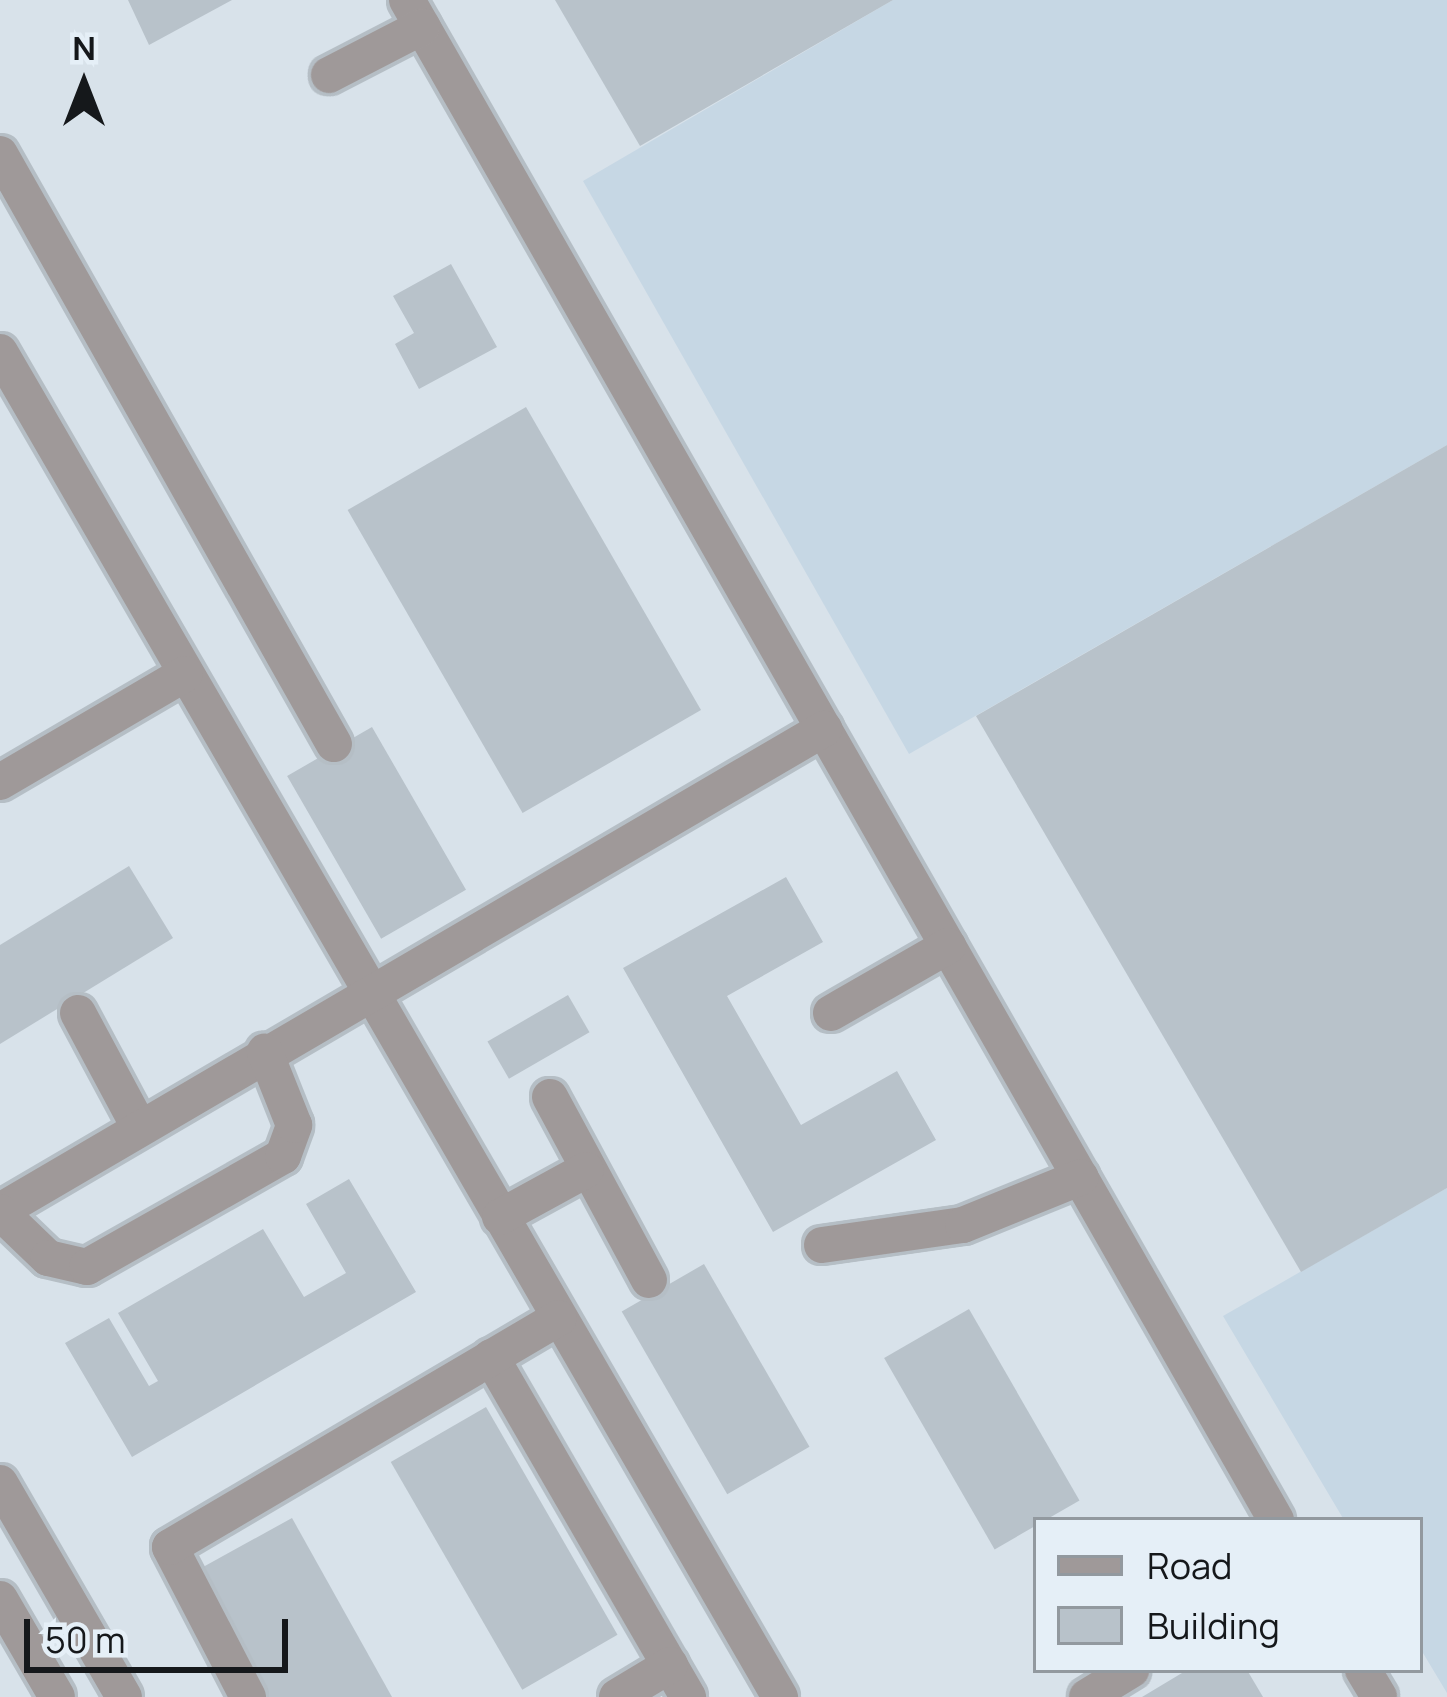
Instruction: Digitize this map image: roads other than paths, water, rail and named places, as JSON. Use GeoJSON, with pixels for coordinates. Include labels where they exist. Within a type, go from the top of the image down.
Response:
{"type":"FeatureCollection","features":[{"type":"Feature","properties":{"kind":"street"},"geometry":{"type":"LineString","coordinates":[[329,75],[414,14],[1274,1517]]}},
{"type":"Feature","properties":{"kind":"street"},"geometry":{"type":"LineString","coordinates":[[0,154],[334,744]]}},
{"type":"Feature","properties":{"kind":"street"},"geometry":{"type":"LineString","coordinates":[[0,352],[14,410],[185,674],[780,1697]]}},
{"type":"Feature","properties":{"kind":"street"},"geometry":{"type":"LineString","coordinates":[[0,782],[185,674]]}},
{"type":"Feature","properties":{"kind":"street"},"geometry":{"type":"LineString","coordinates":[[265,1052],[294,1125],[283,1156],[87,1268],[48,1258],[0,1212],[139,1127],[265,1052],[368,991],[824,729]]}},
{"type":"Feature","properties":{"kind":"street"},"geometry":{"type":"LineString","coordinates":[[831,1013],[948,946]]}},
{"type":"Feature","properties":{"kind":"street"},"geometry":{"type":"LineString","coordinates":[[78,1013],[139,1127]]}},
{"type":"Feature","properties":{"kind":"street"},"geometry":{"type":"LineString","coordinates":[[550,1097],[649,1280]]}},
{"type":"Feature","properties":{"kind":"street"},"geometry":{"type":"LineString","coordinates":[[500,1217],[586,1170]]}},
{"type":"Feature","properties":{"kind":"street"},"geometry":{"type":"LineString","coordinates":[[822,1245],[963,1225],[1081,1178]]}},
{"type":"Feature","properties":{"kind":"street"},"geometry":{"type":"LineString","coordinates":[[248,1697],[170,1547],[559,1318]]}},
{"type":"Feature","properties":{"kind":"street"},"geometry":{"type":"LineString","coordinates":[[491,1357],[688,1697]]}},
{"type":"Feature","properties":{"kind":"street"},"geometry":{"type":"LineString","coordinates":[[0,1483],[124,1697]]}},
{"type":"Feature","properties":{"kind":"street"},"geometry":{"type":"LineString","coordinates":[[0,1599],[57,1697]]}},
{"type":"Feature","properties":{"kind":"street"},"geometry":{"type":"LineString","coordinates":[[616,1697],[670,1665]]}},
{"type":"Feature","properties":{"kind":"street"},"geometry":{"type":"LineString","coordinates":[[1087,1697],[1126,1673]]}}]}
